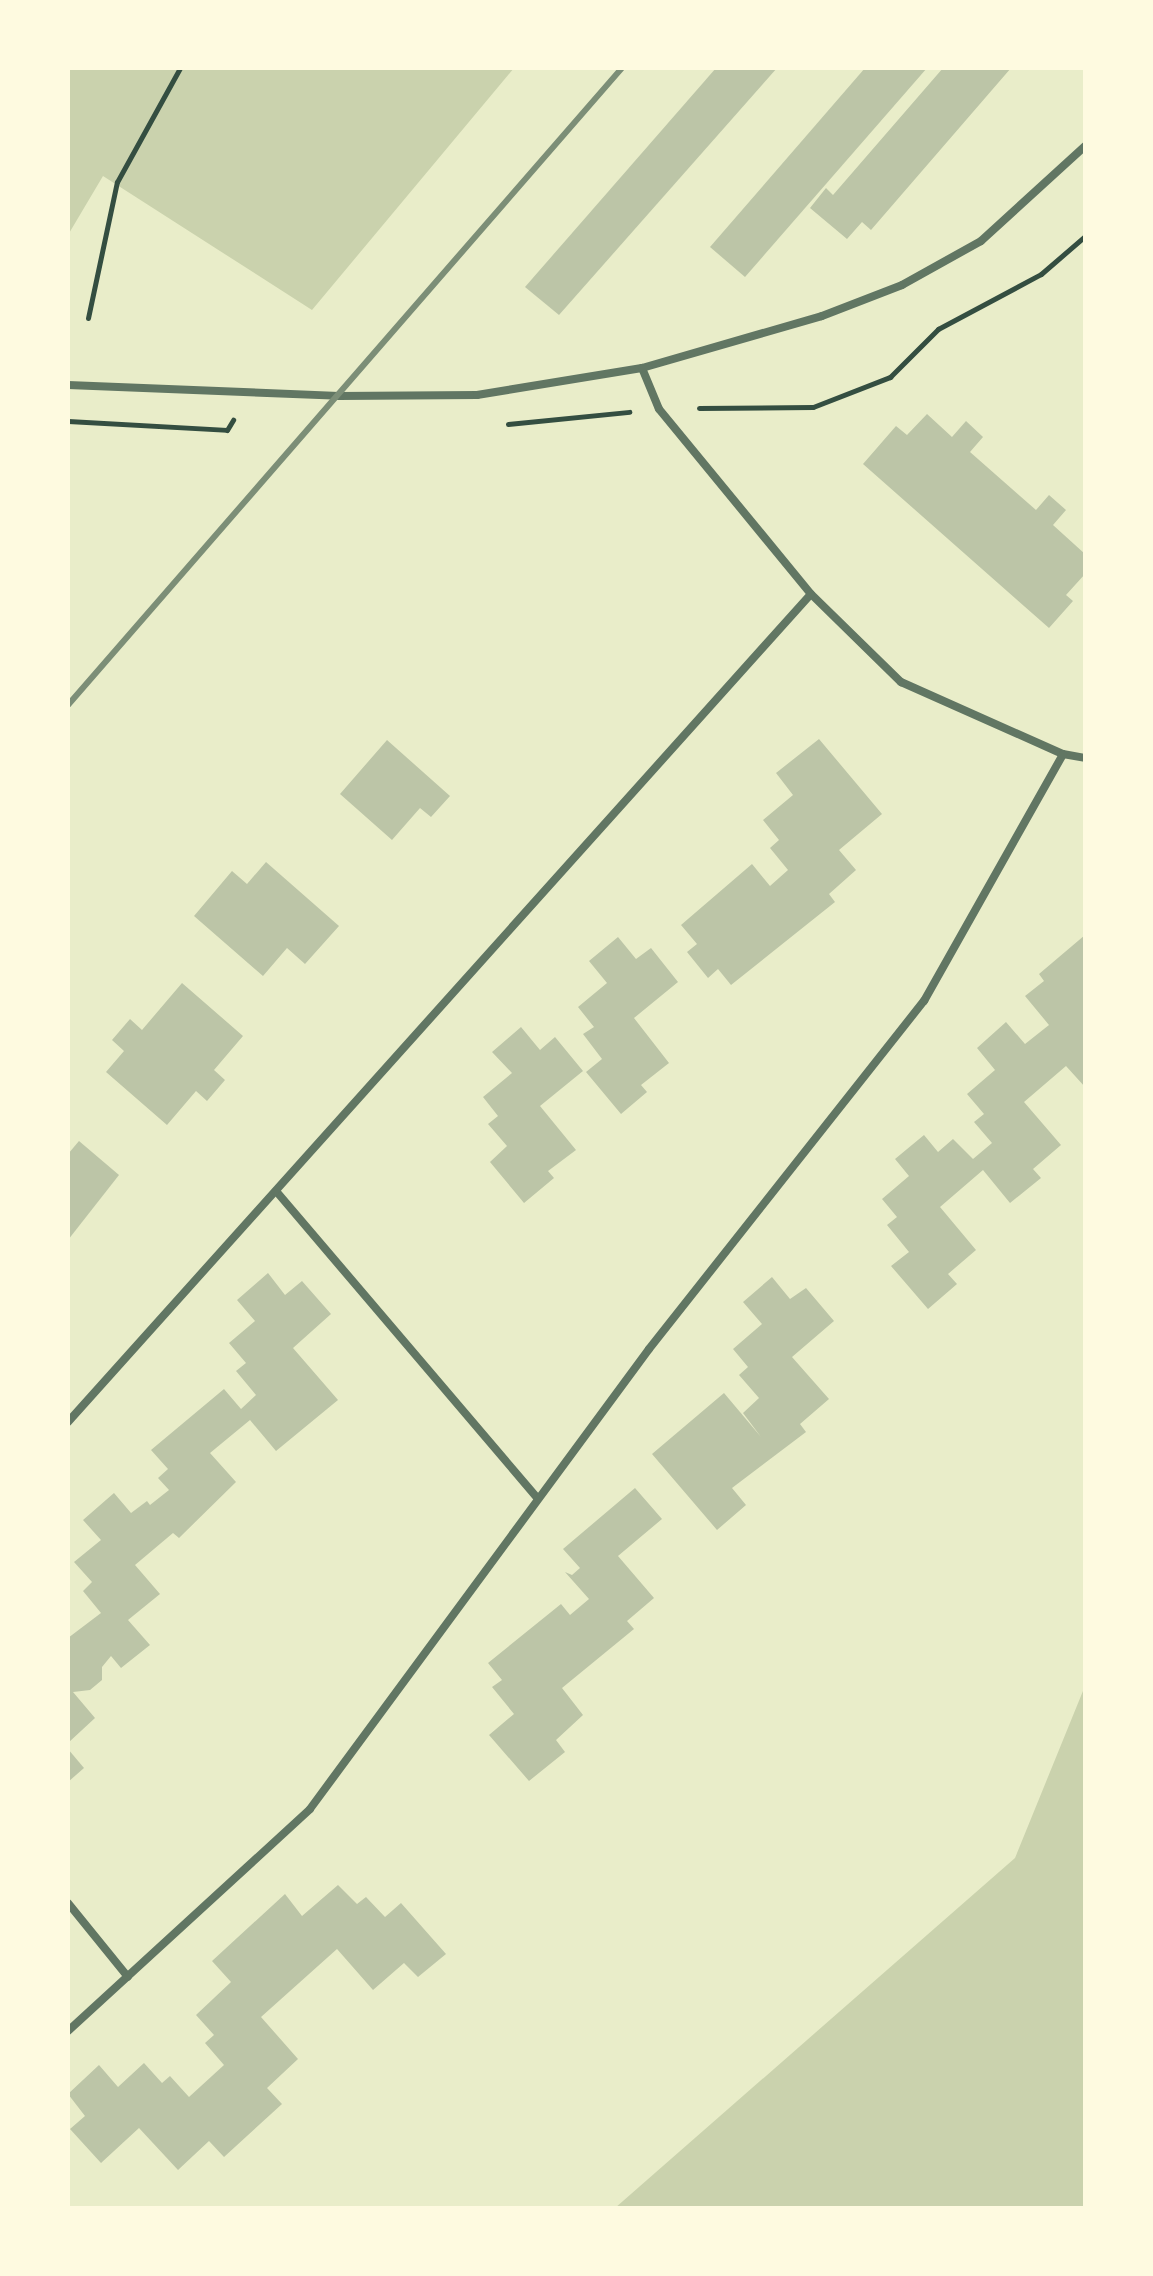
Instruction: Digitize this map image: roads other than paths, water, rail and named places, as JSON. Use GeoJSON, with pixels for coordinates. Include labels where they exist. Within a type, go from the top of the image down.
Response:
{"type":"FeatureCollection","features":[{"type":"Feature","properties":{"kind":"street"},"geometry":{"type":"LineString","coordinates":[[68,385],[339,396],[477,395],[642,368],[822,316],[902,285],[981,241],[1085,146]]}},
{"type":"Feature","properties":{"kind":"street"},"geometry":{"type":"LineString","coordinates":[[642,368],[659,409],[811,594],[901,682],[1063,754],[1085,758]]}},
{"type":"Feature","properties":{"kind":"street"},"geometry":{"type":"LineString","coordinates":[[68,1422],[811,594]]}},
{"type":"Feature","properties":{"kind":"street"},"geometry":{"type":"LineString","coordinates":[[68,2031],[310,1809],[536,1497],[924,1001],[1063,754]]}},
{"type":"Feature","properties":{"kind":"street"},"geometry":{"type":"LineString","coordinates":[[276,1191],[536,1497]]}},
{"type":"Feature","properties":{"kind":"street"},"geometry":{"type":"LineString","coordinates":[[68,1903],[128,1977]]}},
{"type":"Feature","properties":{"kind":"railway"},"geometry":{"type":"LineString","coordinates":[[68,705],[622,68]]}}]}
